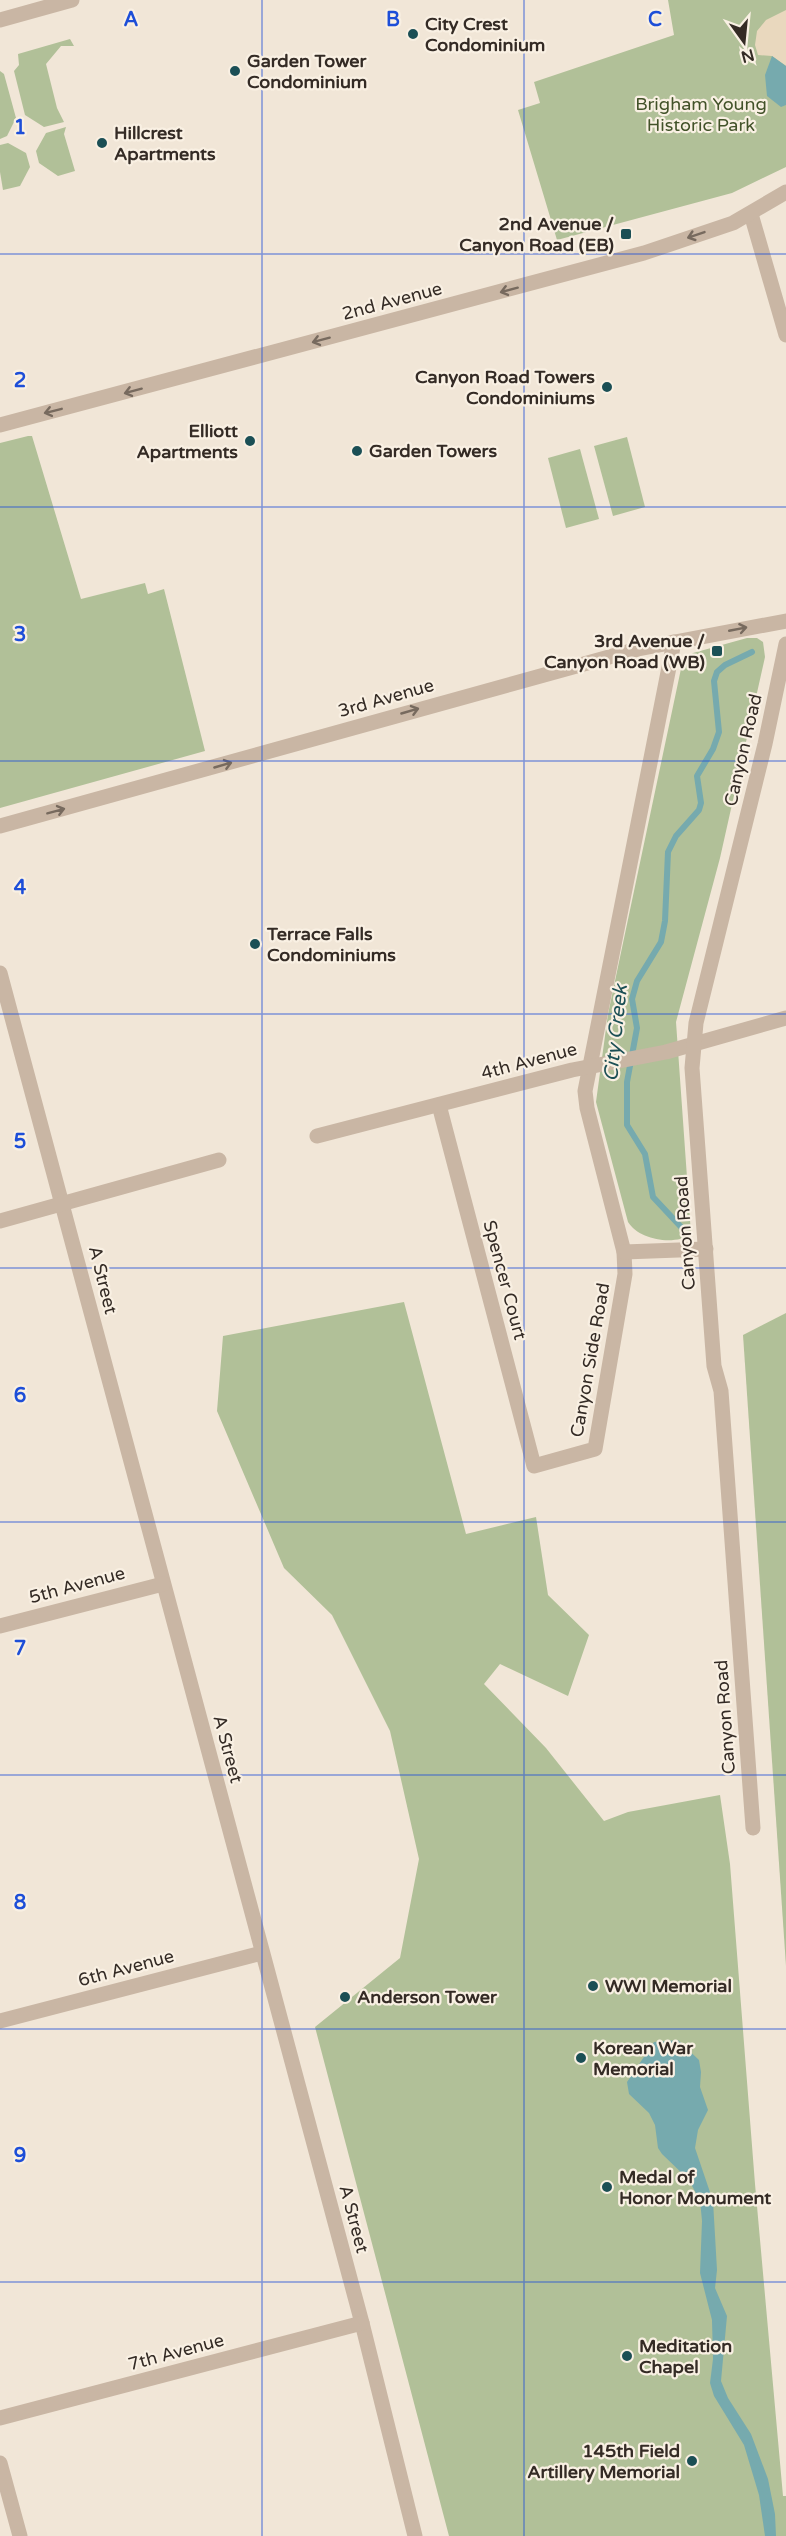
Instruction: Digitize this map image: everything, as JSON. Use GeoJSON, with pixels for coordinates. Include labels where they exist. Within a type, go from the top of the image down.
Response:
{"type":"FeatureCollection","features":[{"type":"Feature","properties":{"kind":"street"},"geometry":{"type":"LineString","coordinates":[[0,20],[72,0]]}},
{"type":"Feature","properties":{"kind":"street","name":"2nd Avenue"},"geometry":{"type":"LineString","coordinates":[[0,425],[644,253],[733,223],[786,192]]}},
{"type":"Feature","properties":{"kind":"street"},"geometry":{"type":"LineString","coordinates":[[751,214],[786,335]]}},
{"type":"Feature","properties":{"kind":"street","name":"3rd Avenue"},"geometry":{"type":"LineString","coordinates":[[0,826],[508,684],[674,642],[786,621]]}},
{"type":"Feature","properties":{"kind":"street"},"geometry":{"type":"LineString","coordinates":[[674,642],[589,1066],[585,1100],[624,1252],[706,1249]]}},
{"type":"Feature","properties":{"kind":"street","name":"Canyon Road"},"geometry":{"type":"LineString","coordinates":[[753,1828],[720,1391],[714,1366],[692,1068],[696,1023],[765,744],[786,644]]}},
{"type":"Feature","properties":{"kind":"street","name":"A Street"},"geometry":{"type":"LineString","coordinates":[[0,974],[362,2323],[415,2536]]}},
{"type":"Feature","properties":{"kind":"street","name":"4th Avenue"},"geometry":{"type":"LineString","coordinates":[[317,1136],[589,1066],[623,1058],[647,1056],[786,1018]]}},
{"type":"Feature","properties":{"kind":"street","name":"Spencer Court"},"geometry":{"type":"LineString","coordinates":[[439,1105],[534,1466]]}},
{"type":"Feature","properties":{"kind":"street"},"geometry":{"type":"LineString","coordinates":[[0,1221],[219,1160]]}},
{"type":"Feature","properties":{"kind":"street","name":"Canyon Side Road"},"geometry":{"type":"LineString","coordinates":[[534,1466],[595,1449],[623,1289],[624,1252]]}},
{"type":"Feature","properties":{"kind":"street","name":"5th Avenue"},"geometry":{"type":"LineString","coordinates":[[0,1626],[164,1584]]}},
{"type":"Feature","properties":{"kind":"street","name":"6th Avenue"},"geometry":{"type":"LineString","coordinates":[[0,2021],[262,1953]]}},
{"type":"Feature","properties":{"kind":"street","name":"7th Avenue"},"geometry":{"type":"LineString","coordinates":[[0,2418],[362,2323]]}},
{"type":"Feature","properties":{"kind":"street"},"geometry":{"type":"LineString","coordinates":[[0,2463],[20,2536]]}},
{"type":"Feature","properties":{"kind":"green space","name":"Brigham Young Historic Park"},"geometry":{"type":"Polygon","coordinates":[[[668,0],[786,0],[786,167],[732,193],[557,240],[518,110],[540,103],[534,82],[674,35],[668,0]]]}},
{"type":"Feature","properties":{"kind":"green space"},"geometry":{"type":"Polygon","coordinates":[[[70,39],[74,46],[61,46],[46,64],[57,108],[64,122],[44,127],[25,115],[14,71],[19,65],[18,54],[70,39]]]}},
{"type":"Feature","properties":{"kind":"green space"},"geometry":{"type":"Polygon","coordinates":[[[0,71],[4,74],[16,118],[7,136],[0,139],[0,71]]]}},
{"type":"Feature","properties":{"kind":"green space"},"geometry":{"type":"Polygon","coordinates":[[[66,127],[64,134],[75,171],[58,176],[39,163],[36,151],[46,133],[66,127]]]}},
{"type":"Feature","properties":{"kind":"green space"},"geometry":{"type":"Polygon","coordinates":[[[8,143],[26,153],[30,167],[20,186],[3,190],[0,145],[8,143]]]}},
{"type":"Feature","properties":{"kind":"green space"},"geometry":{"type":"Polygon","coordinates":[[[32,436],[81,599],[145,583],[148,594],[164,589],[205,751],[0,808],[0,443],[32,436]]]}},
{"type":"Feature","properties":{"kind":"green space"},"geometry":{"type":"Polygon","coordinates":[[[627,437],[645,507],[613,516],[594,446],[627,437]]]}},
{"type":"Feature","properties":{"kind":"green space"},"geometry":{"type":"Polygon","coordinates":[[[580,449],[599,519],[566,528],[548,458],[580,449]]]}},
{"type":"Feature","properties":{"kind":"green space"},"geometry":{"type":"Polygon","coordinates":[[[747,638],[757,638],[763,642],[765,657],[720,858],[676,1022],[691,1234],[676,1240],[658,1239],[640,1233],[628,1222],[596,1102],[608,1014],[682,664],[693,653],[747,638]]]}},
{"type":"Feature","properties":{"kind":"green space"},"geometry":{"type":"Polygon","coordinates":[[[404,1302],[466,1534],[536,1517],[548,1595],[589,1635],[568,1696],[500,1664],[484,1684],[546,1748],[604,1821],[628,1812],[720,1795],[730,1864],[755,2184],[783,2496],[786,2496],[786,2536],[449,2536],[315,2027],[400,1958],[419,1859],[390,1731],[332,1615],[284,1568],[217,1411],[223,1336],[404,1302]]]}},
{"type":"Feature","properties":{"kind":"green space"},"geometry":{"type":"Polygon","coordinates":[[[786,1313],[786,1966],[743,1335],[786,1313]]]}},
{"type":"Feature","properties":{"kind":"shaded area"},"geometry":{"type":"Polygon","coordinates":[[[786,10],[786,66],[772,56],[758,55],[755,45],[757,31],[766,20],[786,10]]]}},
{"type":"Feature","properties":{"kind":"water"},"geometry":{"type":"Polygon","coordinates":[[[772,56],[786,66],[786,105],[781,107],[767,96],[765,75],[772,56]]]}},
{"type":"Feature","properties":{"kind":"water"},"geometry":{"type":"Polygon","coordinates":[[[678,2040],[699,2060],[700,2087],[708,2110],[698,2130],[695,2148],[713,2201],[717,2270],[715,2288],[727,2316],[721,2381],[728,2398],[751,2434],[768,2479],[775,2514],[776,2536],[765,2536],[759,2495],[744,2445],[714,2396],[710,2383],[713,2359],[712,2320],[700,2273],[702,2221],[700,2200],[688,2179],[658,2148],[655,2125],[649,2113],[629,2094],[627,2082],[654,2042],[678,2040]]]}},
{"type":"Feature","properties":{"kind":"waterway","name":"City Creek"},"geometry":{"type":"LineString","coordinates":[[682,1228],[653,1197],[645,1154],[627,1125],[627,1082],[637,1028],[632,999],[637,981],[661,942],[665,921],[668,852],[676,836],[699,810],[701,803],[697,776],[713,749],[719,732],[714,681],[717,672],[725,665],[752,652]]}},
{"type":"Feature","properties":{"kind":"place","name":"City Crest Condominium"},"geometry":{"type":"Point","coordinates":[413,34]}},
{"type":"Feature","properties":{"kind":"place","name":"Garden Tower Condominium"},"geometry":{"type":"Point","coordinates":[235,71]}},
{"type":"Feature","properties":{"kind":"place","name":"Hillcrest Apartments"},"geometry":{"type":"Point","coordinates":[102,143]}},
{"type":"Feature","properties":{"kind":"place","name":"2nd Avenue / Canyon Road (EB)"},"geometry":{"type":"Point","coordinates":[626,234]}},
{"type":"Feature","properties":{"kind":"place","name":"Canyon Road Towers Condominiums"},"geometry":{"type":"Point","coordinates":[607,387]}},
{"type":"Feature","properties":{"kind":"place","name":"Elliott Apartments"},"geometry":{"type":"Point","coordinates":[250,441]}},
{"type":"Feature","properties":{"kind":"place","name":"Garden Towers"},"geometry":{"type":"Point","coordinates":[357,451]}},
{"type":"Feature","properties":{"kind":"place","name":"3rd Avenue / Canyon Road (WB)"},"geometry":{"type":"Point","coordinates":[717,651]}},
{"type":"Feature","properties":{"kind":"place","name":"Terrace Falls Condominiums"},"geometry":{"type":"Point","coordinates":[255,944]}},
{"type":"Feature","properties":{"kind":"place","name":"WWI Memorial"},"geometry":{"type":"Point","coordinates":[593,1986]}},
{"type":"Feature","properties":{"kind":"place","name":"Anderson Tower"},"geometry":{"type":"Point","coordinates":[345,1997]}},
{"type":"Feature","properties":{"kind":"place","name":"Korean War Memorial"},"geometry":{"type":"Point","coordinates":[581,2058]}},
{"type":"Feature","properties":{"kind":"place","name":"Medal of Honor Monument"},"geometry":{"type":"Point","coordinates":[607,2187]}},
{"type":"Feature","properties":{"kind":"place","name":"Meditation Chapel"},"geometry":{"type":"Point","coordinates":[627,2356]}},
{"type":"Feature","properties":{"kind":"place","name":"145th Field Artillery Memorial"},"geometry":{"type":"Point","coordinates":[692,2461]}}]}
